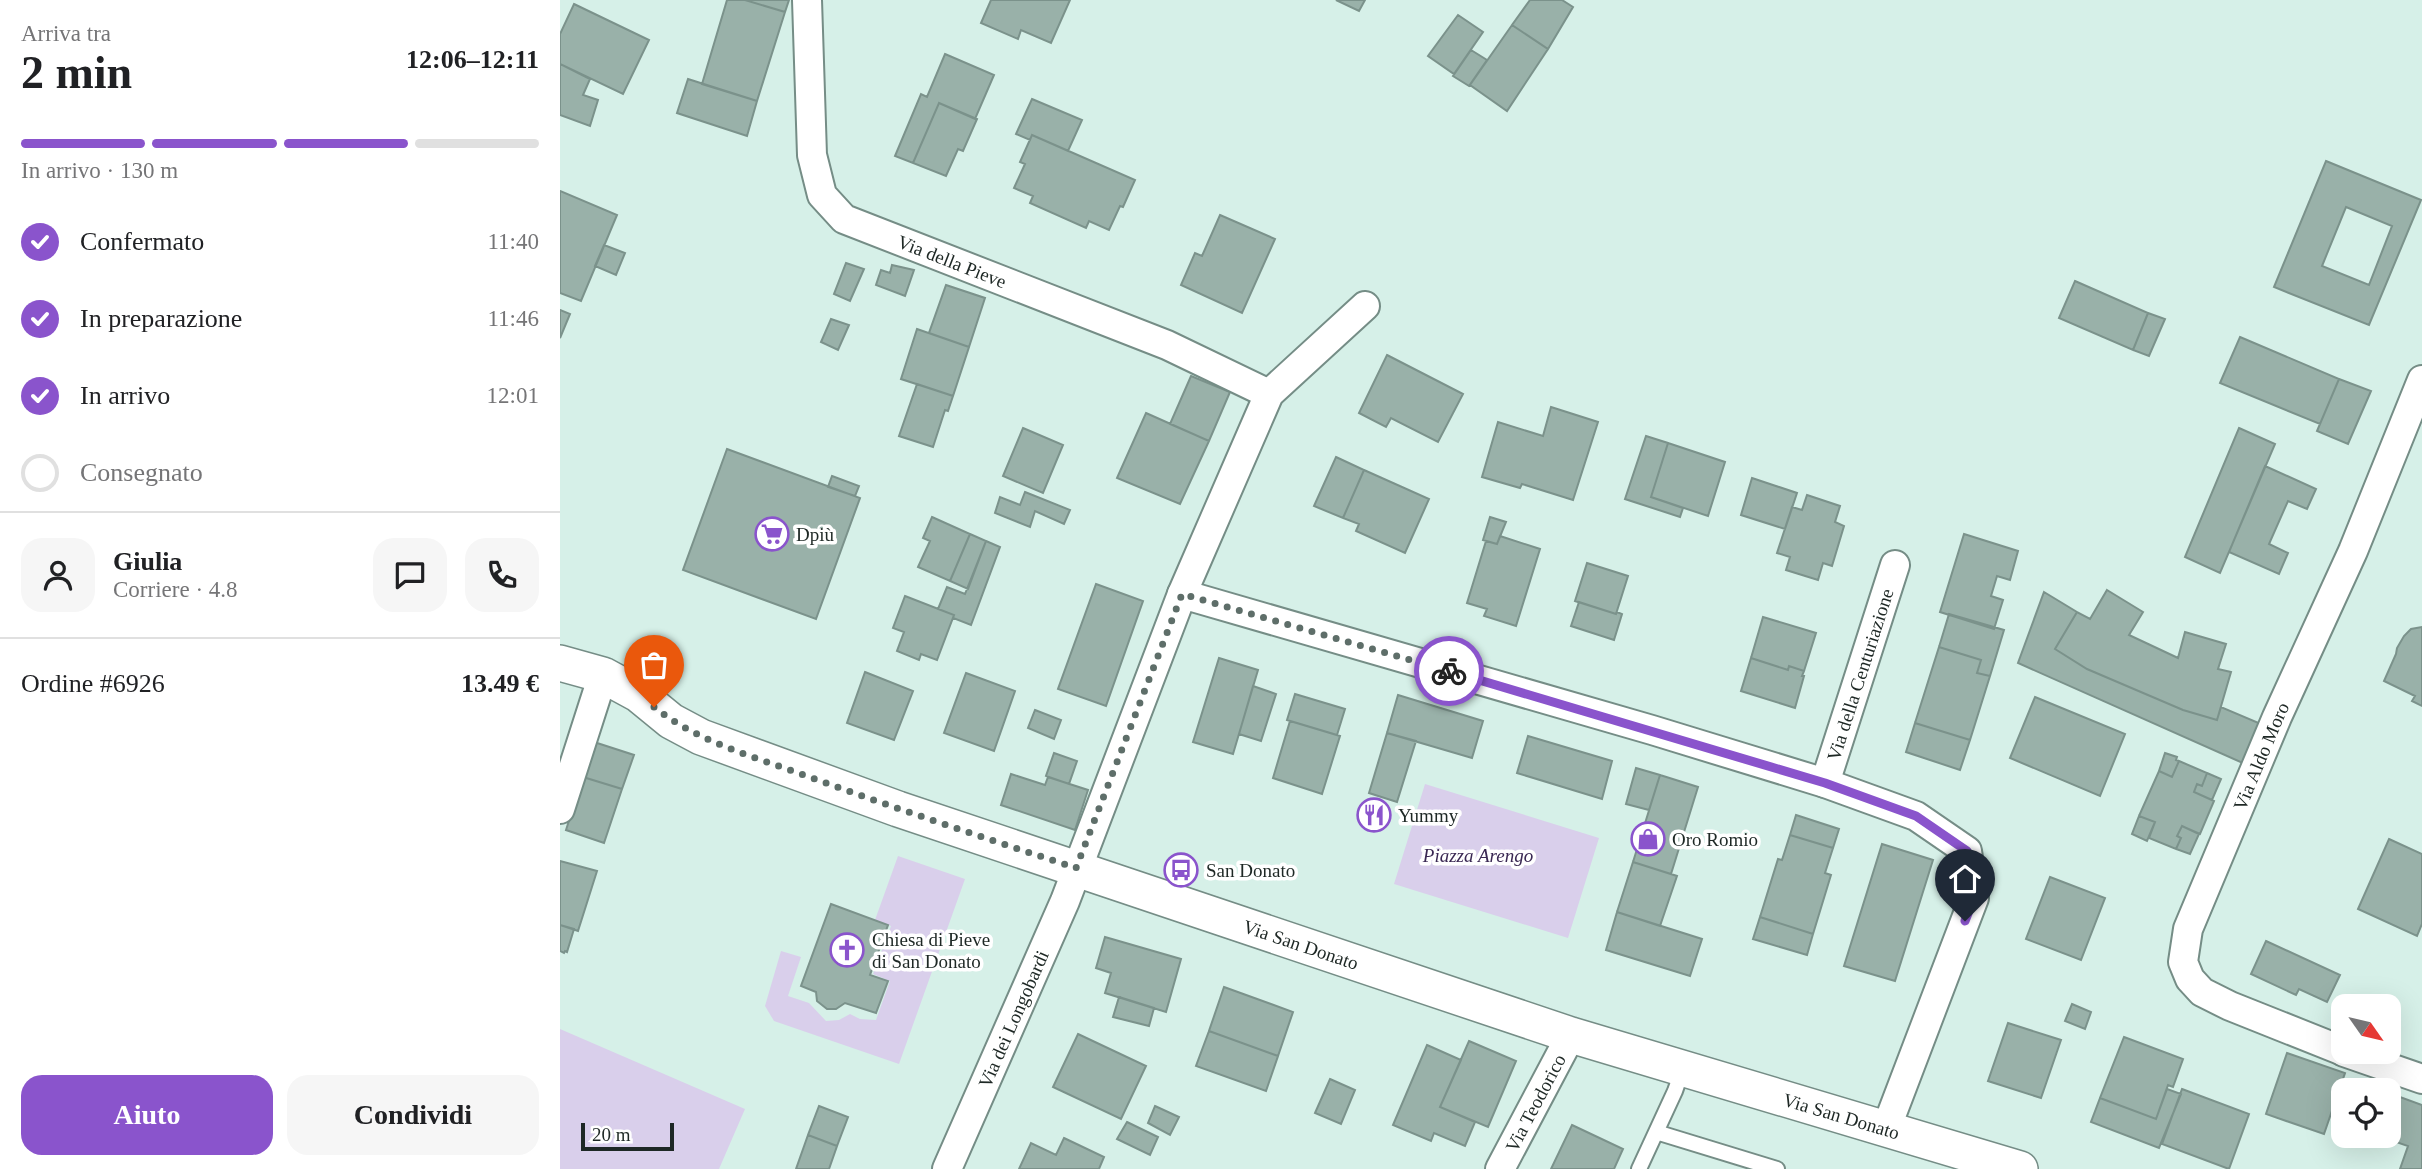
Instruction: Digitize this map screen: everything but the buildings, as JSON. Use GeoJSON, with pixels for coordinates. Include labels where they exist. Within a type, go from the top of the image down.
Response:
{"type":"FeatureCollection","features":[{"type":"Feature","properties":{"kind":"street","name":"Via della Pieve"},"geometry":{"type":"LineString","coordinates":[[807,0],[812,155],[822,195],[844,219],[1167,345],[1269,394]]}},
{"type":"Feature","properties":{"kind":"street"},"geometry":{"type":"LineString","coordinates":[[1076,868],[1182,594],[1269,394],[1365,306]]}},
{"type":"Feature","properties":{"kind":"street","name":"Via Aldo Moro"},"geometry":{"type":"LineString","coordinates":[[2331,1046],[2230,1006],[2202,992],[2190,979],[2183,962],[2188,929],[2277,717],[2353,551],[2422,380]]}},
{"type":"Feature","properties":{"kind":"street","name":"Via della Centuriazione"},"geometry":{"type":"LineString","coordinates":[[1825,783],[1895,565]]}},
{"type":"Feature","properties":{"kind":"street","name":"Via della Centuriazione"},"geometry":{"type":"LineString","coordinates":[[1182,594],[1625,722],[1825,783],[1916,816],[1967,851],[1974,898],[1886,1129]]}},
{"type":"Feature","properties":{"kind":"street","name":"Via San Donato"},"geometry":{"type":"LineString","coordinates":[[560,663],[603,675],[638,694],[671,720],[701,737],[898,809],[1571,1035],[2020,1169]]}},
{"type":"Feature","properties":{"kind":"street"},"geometry":{"type":"LineString","coordinates":[[560,809],[603,675]]}},
{"type":"Feature","properties":{"kind":"street","name":"Via dei Longobardi"},"geometry":{"type":"LineString","coordinates":[[947,1169],[1065,901],[1076,868]]}},
{"type":"Feature","properties":{"kind":"street","name":"Via Teodorico"},"geometry":{"type":"LineString","coordinates":[[1500,1169],[1571,1035]]}},
{"type":"Feature","properties":{"kind":"street","name":"Via Aldo Moro"},"geometry":{"type":"LineString","coordinates":[[2380,1064],[2422,1079]]}},
{"type":"Feature","properties":{"kind":"lane"},"geometry":{"type":"LineString","coordinates":[[1639,1169],[1683,1068]]}},
{"type":"Feature","properties":{"kind":"lane"},"geometry":{"type":"LineString","coordinates":[[1656,1132],[1777,1169]]}},
{"type":"Feature","properties":{"kind":"green space","name":"Piazza Arengo"},"geometry":{"type":"Polygon","coordinates":[[[1425,784],[1599,838],[1568,938],[1394,884],[1425,784]]]}},
{"type":"Feature","properties":{"kind":"green space"},"geometry":{"type":"Polygon","coordinates":[[[898,856],[965,879],[899,1064],[774,1021],[765,1006],[781,951],[801,957],[788,996],[809,1003],[826,1021],[839,1020],[850,1014],[860,1019],[876,1020],[890,981],[873,974],[891,926],[875,920],[898,856]]]}},
{"type":"Feature","properties":{"kind":"green space"},"geometry":{"type":"Polygon","coordinates":[[[560,1029],[745,1109],[719,1169],[560,1169],[560,1029]]]}},
{"type":"Feature","properties":{"kind":"way so far"},"geometry":{"type":"LineString","coordinates":[[654,707],[701,737],[741,753],[1076,868],[1182,594],[1449,671]]}},
{"type":"Feature","properties":{"kind":"place","name":"Dpiù"},"geometry":{"type":"Point","coordinates":[772,534]}},
{"type":"Feature","properties":{"kind":"place","name":"Yummy"},"geometry":{"type":"Point","coordinates":[1374,815]}},
{"type":"Feature","properties":{"kind":"place","name":"Oro Romio"},"geometry":{"type":"Point","coordinates":[1648,839]}},
{"type":"Feature","properties":{"kind":"place","name":"San Donato"},"geometry":{"type":"Point","coordinates":[1181,870]}},
{"type":"Feature","properties":{"kind":"place","name":"Chiesa di Pieve di San Donato"},"geometry":{"type":"Point","coordinates":[847,950]}},
{"type":"Feature","properties":{"kind":"route"},"geometry":{"type":"LineString","coordinates":[[1449,671],[1825,783],[1916,816],[1967,851],[1974,898],[1965,921]]}}]}
